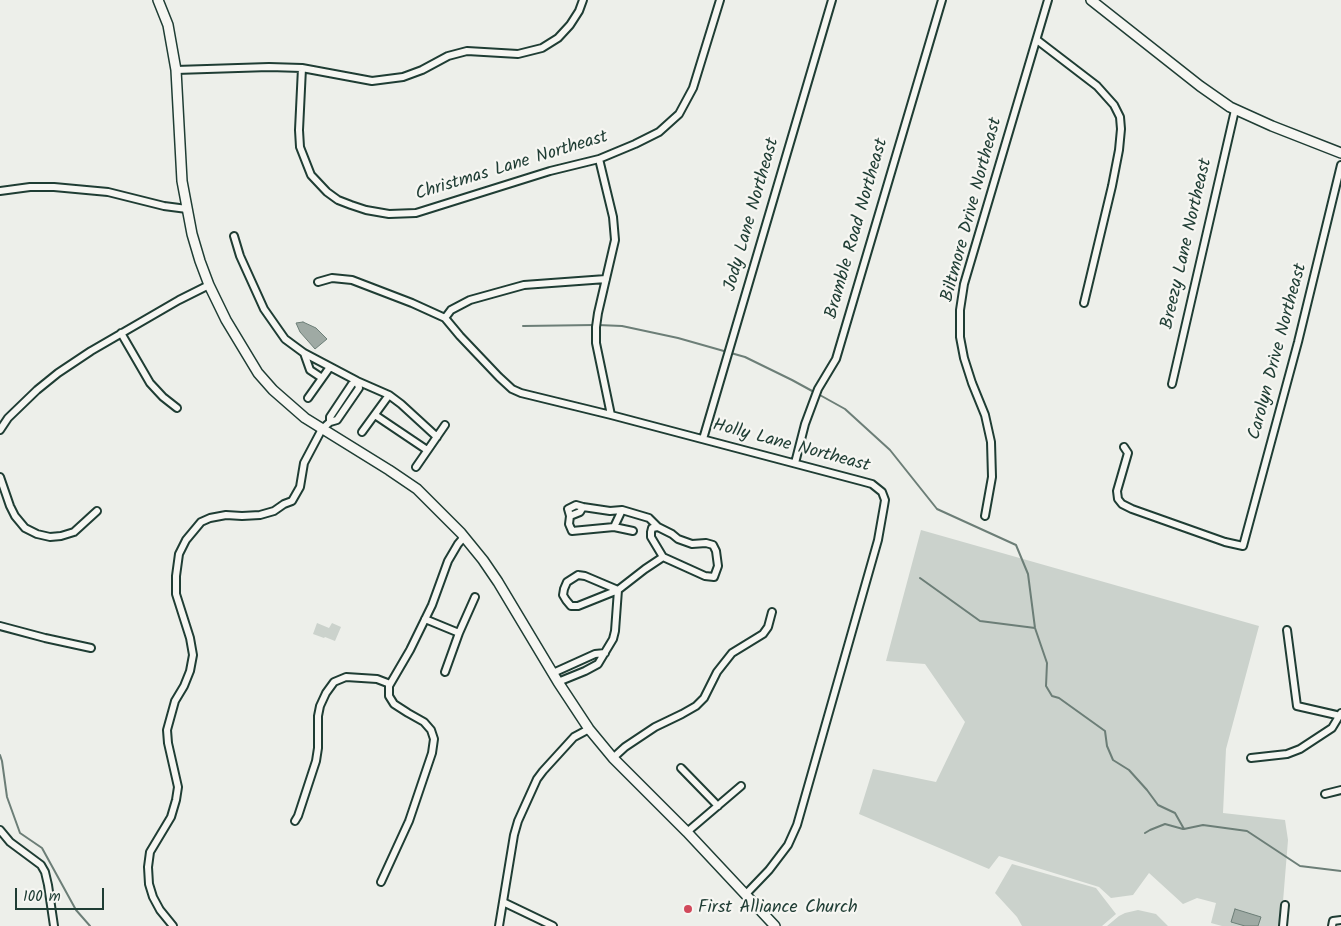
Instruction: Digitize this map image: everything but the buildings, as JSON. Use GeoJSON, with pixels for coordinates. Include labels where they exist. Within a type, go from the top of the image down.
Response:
{"type":"FeatureCollection","features":[{"type":"Feature","properties":{"kind":"main road"},"geometry":{"type":"LineString","coordinates":[[158,0],[168,25],[176,70],[182,181],[200,261],[209,286],[226,320],[258,373],[273,390],[305,418],[417,489],[464,537],[484,560],[558,682],[589,729],[613,758],[687,832],[775,926]]}},
{"type":"Feature","properties":{"kind":"main road"},"geometry":{"type":"LineString","coordinates":[[1092,0],[1200,86],[1235,110],[1341,153]]}},
{"type":"Feature","properties":{"kind":"street"},"geometry":{"type":"LineString","coordinates":[[176,70],[269,67],[302,68],[372,81],[403,77],[422,70],[448,56],[467,51],[518,54],[542,48],[558,38],[570,25],[579,11],[583,0]]}},
{"type":"Feature","properties":{"kind":"street","name":"Christmas Lane Northeast"},"geometry":{"type":"LineString","coordinates":[[302,68],[300,147],[311,175],[327,192],[338,200],[351,205],[389,214],[416,213],[550,171],[599,159],[659,132],[679,114],[693,88],[720,0]]}},
{"type":"Feature","properties":{"kind":"street","name":"Jody Lane Northeast"},"geometry":{"type":"LineString","coordinates":[[703,439],[832,0]]}},
{"type":"Feature","properties":{"kind":"street","name":"Bramble Road Northeast"},"geometry":{"type":"LineString","coordinates":[[795,463],[805,424],[817,393],[836,359],[942,0]]}},
{"type":"Feature","properties":{"kind":"street","name":"Biltmore Drive Northeast"},"geometry":{"type":"LineString","coordinates":[[985,516],[992,477],[991,442],[985,415],[964,358],[960,337],[962,292],[1048,0]]}},
{"type":"Feature","properties":{"kind":"street"},"geometry":{"type":"LineString","coordinates":[[1037,40],[1097,86],[1114,105],[1120,117],[1120,150],[1084,303]]}},
{"type":"Feature","properties":{"kind":"street","name":"Breezy Lane Northeast"},"geometry":{"type":"LineString","coordinates":[[1172,384],[1235,110]]}},
{"type":"Feature","properties":{"kind":"street"},"geometry":{"type":"LineString","coordinates":[[599,159],[613,217],[615,240],[598,313],[596,343],[612,415]]}},
{"type":"Feature","properties":{"kind":"street","name":"Carolyn Drive Northeast"},"geometry":{"type":"LineString","coordinates":[[1124,447],[1128,453],[1117,491],[1118,499],[1122,504],[1225,542],[1243,546],[1298,342],[1341,165]]}},
{"type":"Feature","properties":{"kind":"street"},"geometry":{"type":"LineString","coordinates":[[0,191],[54,186],[108,192],[164,206],[187,209]]}},
{"type":"Feature","properties":{"kind":"street"},"geometry":{"type":"LineString","coordinates":[[234,236],[240,256],[264,309],[286,339],[304,353],[357,381],[389,395],[437,437]]}},
{"type":"Feature","properties":{"kind":"street"},"geometry":{"type":"LineString","coordinates":[[318,282],[332,278],[352,280],[445,318],[451,310],[470,300],[524,285],[606,279]]}},
{"type":"Feature","properties":{"kind":"street"},"geometry":{"type":"LineString","coordinates":[[0,430],[8,418],[58,372],[178,300],[209,286]]}},
{"type":"Feature","properties":{"kind":"street","name":"Holly Lane Northeast"},"geometry":{"type":"LineString","coordinates":[[445,318],[466,343],[512,389],[521,393],[612,415],[872,484],[882,492],[885,500],[878,540],[797,825],[788,845],[746,894]]}},
{"type":"Feature","properties":{"kind":"street"},"geometry":{"type":"LineString","coordinates":[[121,334],[150,383],[177,408]]}},
{"type":"Feature","properties":{"kind":"street"},"geometry":{"type":"LineString","coordinates":[[304,353],[310,370],[322,378]]}},
{"type":"Feature","properties":{"kind":"street"},"geometry":{"type":"LineString","coordinates":[[308,398],[330,367]]}},
{"type":"Feature","properties":{"kind":"street"},"geometry":{"type":"LineString","coordinates":[[330,422],[330,416],[352,384],[357,381]]}},
{"type":"Feature","properties":{"kind":"street"},"geometry":{"type":"LineString","coordinates":[[173,926],[160,910],[154,897],[148,867],[150,852],[171,817],[176,800],[178,787],[167,730],[176,701],[190,671],[192,655],[190,638],[176,594],[179,554],[186,540],[201,522],[226,515],[260,515],[274,511],[292,501],[300,488],[304,463],[322,429],[330,422],[337,420],[348,405],[359,388],[357,381]]}},
{"type":"Feature","properties":{"kind":"street"},"geometry":{"type":"LineString","coordinates":[[362,432],[389,395]]}},
{"type":"Feature","properties":{"kind":"street"},"geometry":{"type":"LineString","coordinates":[[341,400],[348,405]]}},
{"type":"Feature","properties":{"kind":"street"},"geometry":{"type":"LineString","coordinates":[[375,414],[427,450]]}},
{"type":"Feature","properties":{"kind":"street"},"geometry":{"type":"LineString","coordinates":[[416,467],[446,425]]}},
{"type":"Feature","properties":{"kind":"street"},"geometry":{"type":"LineString","coordinates":[[0,477],[15,516],[25,528],[37,534],[61,536],[74,532],[97,511]]}},
{"type":"Feature","properties":{"kind":"street"},"geometry":{"type":"LineString","coordinates":[[633,531],[614,527],[572,531],[569,524],[570,516],[568,509],[576,504],[583,507],[610,511],[622,510],[649,518],[658,527],[678,539],[692,544],[706,543],[713,545],[716,551],[718,566],[714,576],[705,576],[663,557],[651,537],[652,528],[658,527]]}},
{"type":"Feature","properties":{"kind":"street"},"geometry":{"type":"LineString","coordinates":[[614,527],[622,510]]}},
{"type":"Feature","properties":{"kind":"street"},"geometry":{"type":"LineString","coordinates":[[381,882],[409,821],[432,753],[434,739],[431,730],[424,722],[394,704],[389,696],[390,684],[426,619],[448,561],[464,537]]}},
{"type":"Feature","properties":{"kind":"street"},"geometry":{"type":"LineString","coordinates":[[618,590],[585,576],[578,575],[567,582],[564,588],[564,595],[571,606],[578,606],[618,590],[663,557]]}},
{"type":"Feature","properties":{"kind":"street"},"geometry":{"type":"LineString","coordinates":[[558,682],[598,664],[613,639],[618,590]]}},
{"type":"Feature","properties":{"kind":"street"},"geometry":{"type":"LineString","coordinates":[[445,672],[475,597]]}},
{"type":"Feature","properties":{"kind":"street"},"geometry":{"type":"LineString","coordinates":[[613,758],[655,727],[696,706],[704,698],[717,672],[732,653],[763,634],[768,627],[772,612]]}},
{"type":"Feature","properties":{"kind":"street"},"geometry":{"type":"LineString","coordinates":[[426,619],[459,633]]}},
{"type":"Feature","properties":{"kind":"street"},"geometry":{"type":"LineString","coordinates":[[0,626],[91,648]]}},
{"type":"Feature","properties":{"kind":"street"},"geometry":{"type":"LineString","coordinates":[[1251,758],[1287,754],[1300,748],[1332,728],[1340,714],[1297,706],[1287,630]]}},
{"type":"Feature","properties":{"kind":"street"},"geometry":{"type":"LineString","coordinates":[[552,672],[595,654],[605,653]]}},
{"type":"Feature","properties":{"kind":"street"},"geometry":{"type":"LineString","coordinates":[[295,821],[316,761],[318,716],[326,693],[334,682],[346,677],[378,679],[390,684]]}},
{"type":"Feature","properties":{"kind":"street"},"geometry":{"type":"LineString","coordinates":[[499,926],[507,873],[518,821],[537,779],[548,764],[574,737],[589,729]]}},
{"type":"Feature","properties":{"kind":"street"},"geometry":{"type":"LineString","coordinates":[[681,768],[718,806]]}},
{"type":"Feature","properties":{"kind":"street"},"geometry":{"type":"LineString","coordinates":[[687,832],[742,786]]}},
{"type":"Feature","properties":{"kind":"street"},"geometry":{"type":"LineString","coordinates":[[1325,794],[1341,790]]}},
{"type":"Feature","properties":{"kind":"street"},"geometry":{"type":"LineString","coordinates":[[0,830],[10,842],[40,865],[45,872],[54,926]]}},
{"type":"Feature","properties":{"kind":"street"},"geometry":{"type":"LineString","coordinates":[[503,902],[553,926]]}},
{"type":"Feature","properties":{"kind":"street"},"geometry":{"type":"LineString","coordinates":[[1283,926],[1285,905]]}},
{"type":"Feature","properties":{"kind":"street"},"geometry":{"type":"LineString","coordinates":[[1332,926],[1333,921],[1341,920]]}},
{"type":"Feature","properties":{"kind":"shaded area"},"geometry":{"type":"Polygon","coordinates":[[[303,322],[316,328],[327,339],[315,349],[300,332],[296,323],[303,322]]]}},
{"type":"Feature","properties":{"kind":"shaded area"},"geometry":{"type":"Polygon","coordinates":[[[921,530],[1259,626],[1226,749],[1223,813],[1285,820],[1288,840],[1281,926],[1222,926],[1211,923],[1216,903],[1197,898],[1183,904],[1149,873],[1133,895],[1111,898],[1099,887],[999,856],[989,869],[859,814],[873,769],[936,782],[965,722],[925,664],[886,661],[921,530]]]}},
{"type":"Feature","properties":{"kind":"shaded area"},"geometry":{"type":"Polygon","coordinates":[[[317,623],[329,628],[332,623],[341,627],[335,641],[313,634],[317,623]]]}},
{"type":"Feature","properties":{"kind":"shaded area"},"geometry":{"type":"Polygon","coordinates":[[[1012,864],[1096,888],[1116,914],[1102,926],[1022,926],[1017,917],[995,893],[1012,864]]]}},
{"type":"Feature","properties":{"kind":"shaded area"},"geometry":{"type":"Polygon","coordinates":[[[1235,909],[1261,917],[1258,926],[1245,926],[1231,922],[1235,909]]]}},
{"type":"Feature","properties":{"kind":"shaded area"},"geometry":{"type":"Polygon","coordinates":[[[1138,910],[1156,914],[1168,926],[1107,926],[1119,916],[1138,910]]]}},
{"type":"Feature","properties":{"kind":"waterway"},"geometry":{"type":"LineString","coordinates":[[523,326],[594,325]]}},
{"type":"Feature","properties":{"kind":"waterway"},"geometry":{"type":"LineString","coordinates":[[598,325],[622,326],[678,338],[745,357],[814,392]]}},
{"type":"Feature","properties":{"kind":"waterway"},"geometry":{"type":"LineString","coordinates":[[818,394],[845,409],[890,450],[937,509],[1016,545],[1028,574],[1035,628],[1047,663],[1046,686],[1052,696],[1059,698],[1105,731],[1107,746],[1113,760],[1129,770],[1158,805],[1175,813],[1184,829],[1203,825],[1247,831],[1300,866],[1341,871]]}},
{"type":"Feature","properties":{"kind":"waterway"},"geometry":{"type":"LineString","coordinates":[[920,578],[980,621],[1035,628]]}},
{"type":"Feature","properties":{"kind":"waterway"},"geometry":{"type":"LineString","coordinates":[[0,755],[7,797],[20,833],[42,848],[76,910],[90,926]]}},
{"type":"Feature","properties":{"kind":"waterway"},"geometry":{"type":"LineString","coordinates":[[1145,833],[1165,824],[1183,829]]}},
{"type":"Feature","properties":{"kind":"place","name":"First Alliance Church"},"geometry":{"type":"Point","coordinates":[688,909]}}]}
